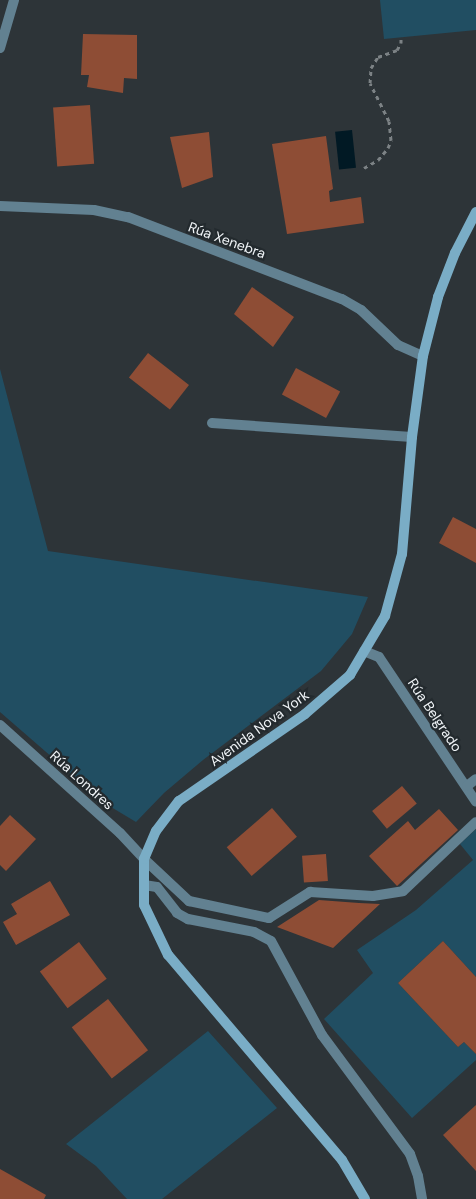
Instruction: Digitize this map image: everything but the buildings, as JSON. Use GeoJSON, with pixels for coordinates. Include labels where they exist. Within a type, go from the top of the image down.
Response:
{"type":"FeatureCollection","features":[{"type":"Feature","properties":{"kind":"main road","name":"Avenida Nova York"},"geometry":{"type":"LineString","coordinates":[[365,1199],[342,1160],[168,955],[144,905],[144,858],[156,831],[180,801],[305,714],[350,676],[384,616],[402,554],[412,438],[423,356],[438,297],[455,253],[476,212]]}},
{"type":"Feature","properties":{"kind":"street"},"geometry":{"type":"LineString","coordinates":[[0,48],[4,17],[14,0]]}},
{"type":"Feature","properties":{"kind":"street","name":"Rúa Xenebra"},"geometry":{"type":"LineString","coordinates":[[0,206],[94,210],[128,218],[342,298],[360,310],[398,345],[423,356]]}},
{"type":"Feature","properties":{"kind":"street"},"geometry":{"type":"LineString","coordinates":[[212,423],[412,438]]}},
{"type":"Feature","properties":{"kind":"street","name":"Rúa Belgrado"},"geometry":{"type":"LineString","coordinates":[[364,651],[380,657],[476,802]]}},
{"type":"Feature","properties":{"kind":"street","name":"Rúa Londres"},"geometry":{"type":"LineString","coordinates":[[0,725],[120,833],[144,858]]}},
{"type":"Feature","properties":{"kind":"street"},"geometry":{"type":"LineString","coordinates":[[467,786],[476,779]]}},
{"type":"Feature","properties":{"kind":"street"},"geometry":{"type":"LineString","coordinates":[[144,858],[189,901],[269,918],[310,892],[373,896],[403,891],[476,822]]}},
{"type":"Feature","properties":{"kind":"street"},"geometry":{"type":"LineString","coordinates":[[144,885],[157,887],[177,913],[188,919],[254,932],[271,941],[322,1035],[410,1154],[418,1176],[422,1199]]}},
{"type":"Feature","properties":{"kind":"path"},"geometry":{"type":"LineString","coordinates":[[364,168],[378,160],[388,148],[391,140],[388,121],[370,83],[371,68],[378,57],[397,50],[401,43],[401,38]]}},
{"type":"Feature","properties":{"kind":"shaded area"},"geometry":{"type":"Polygon","coordinates":[[[380,0],[476,0],[476,30],[384,39],[380,0]]]}},
{"type":"Feature","properties":{"kind":"shaded area"},"geometry":{"type":"Polygon","coordinates":[[[352,130],[356,168],[339,170],[335,132],[352,130]]]}},
{"type":"Feature","properties":{"kind":"shaded area"},"geometry":{"type":"Polygon","coordinates":[[[0,369],[48,551],[368,597],[352,634],[321,671],[203,760],[164,793],[136,822],[106,804],[0,712],[0,369]]]}},
{"type":"Feature","properties":{"kind":"shaded area"},"geometry":{"type":"Polygon","coordinates":[[[476,829],[476,977],[443,941],[398,983],[458,1047],[464,1042],[476,1054],[476,1060],[412,1118],[324,1019],[373,973],[357,950],[416,910],[473,860],[460,844],[476,829]]]}},
{"type":"Feature","properties":{"kind":"shaded area"},"geometry":{"type":"Polygon","coordinates":[[[208,1031],[277,1108],[162,1199],[127,1199],[96,1166],[66,1144],[208,1031]]]}}]}
